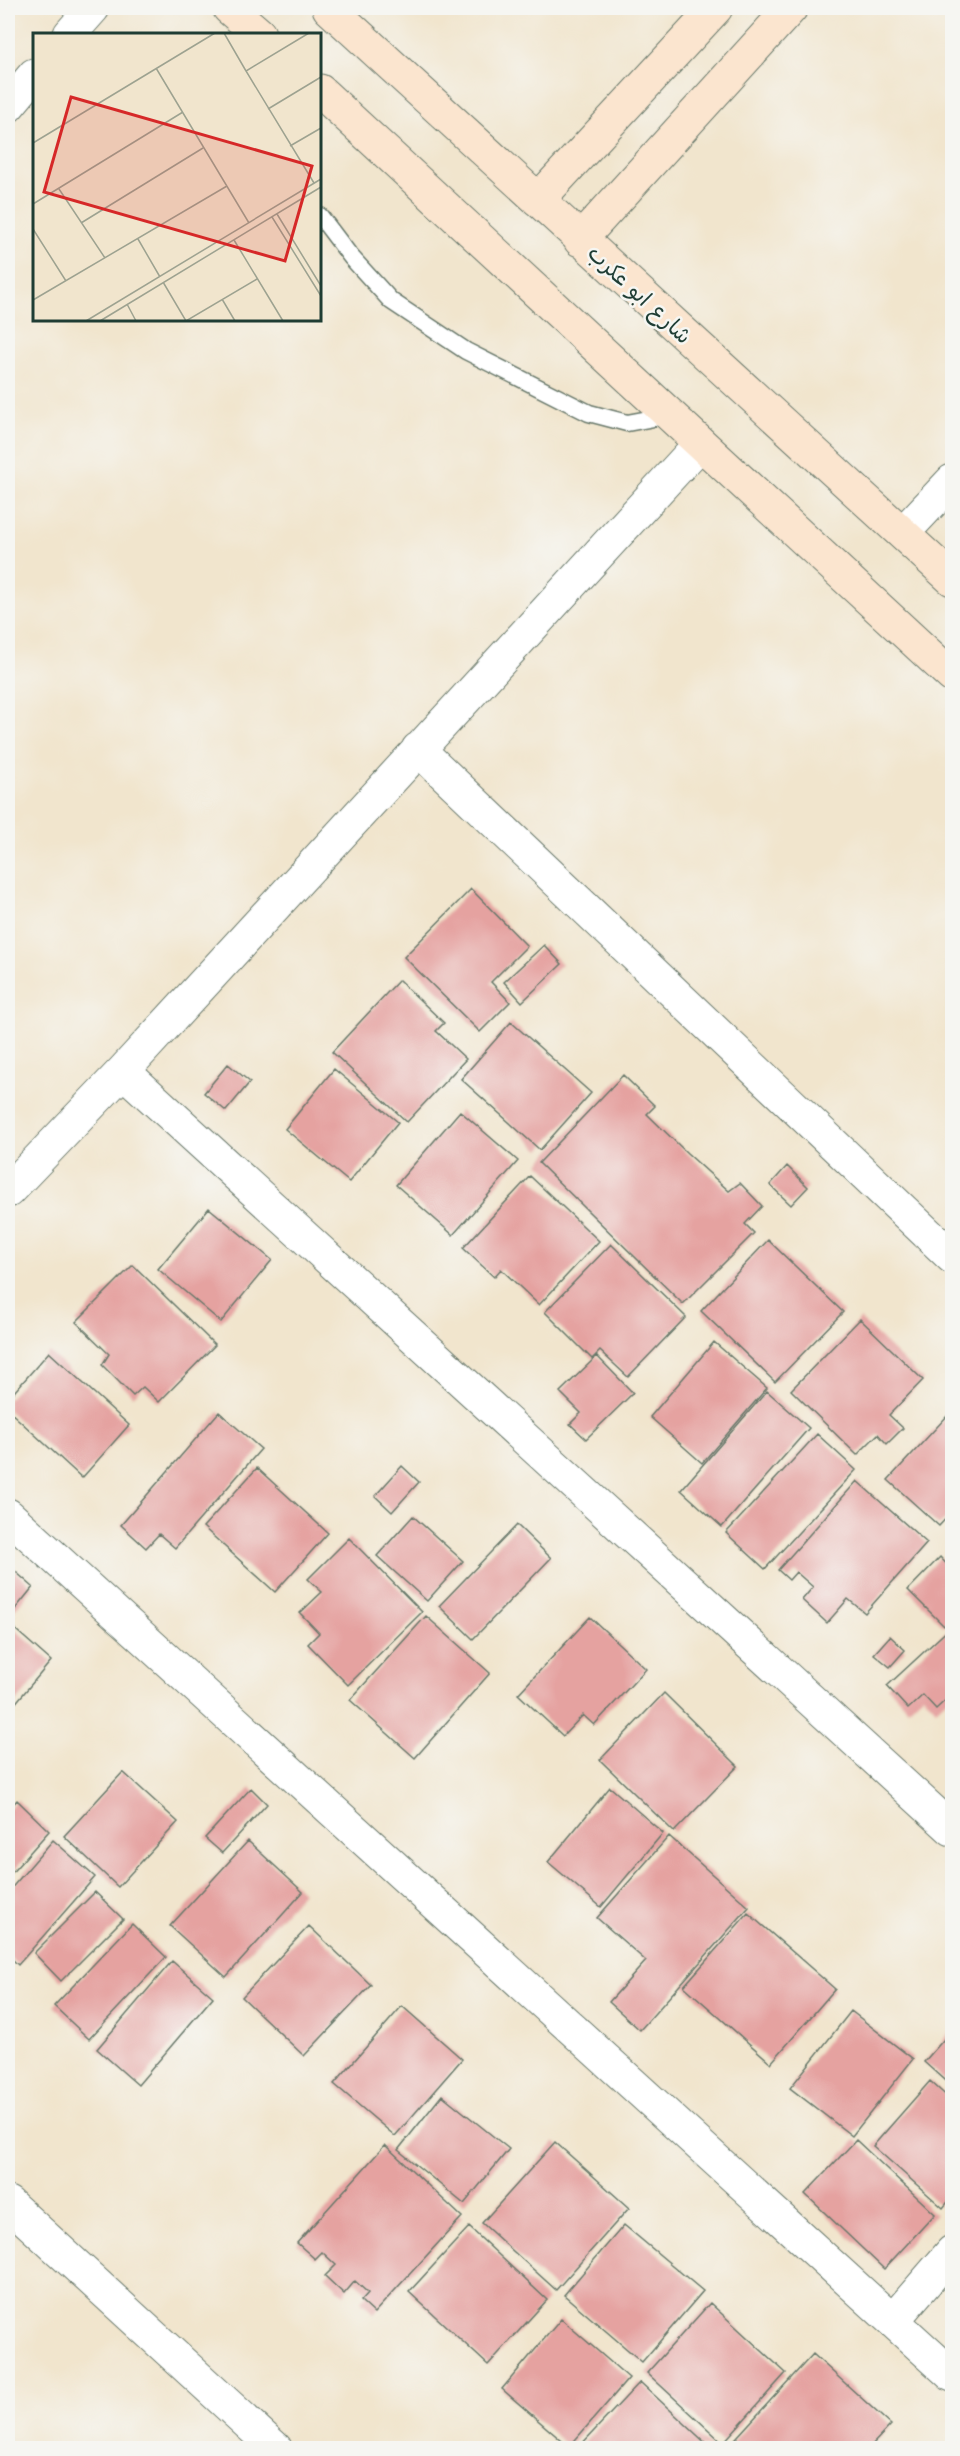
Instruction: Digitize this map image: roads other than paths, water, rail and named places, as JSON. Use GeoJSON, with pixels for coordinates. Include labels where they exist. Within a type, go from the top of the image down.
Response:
{"type":"FeatureCollection","features":[{"type":"Feature","properties":{"kind":"street"},"geometry":{"type":"LineString","coordinates":[[70,33],[93,8]]}},
{"type":"Feature","properties":{"kind":"street","name":"شارع ابو عكرب"},"geometry":{"type":"LineString","coordinates":[[329,8],[952,579]]}},
{"type":"Feature","properties":{"kind":"street"},"geometry":{"type":"LineString","coordinates":[[538,200],[716,8]]}},
{"type":"Feature","properties":{"kind":"street"},"geometry":{"type":"LineString","coordinates":[[580,240],[791,8]]}},
{"type":"Feature","properties":{"kind":"street"},"geometry":{"type":"LineString","coordinates":[[8,106],[33,76]]}},
{"type":"Feature","properties":{"kind":"street"},"geometry":{"type":"LineString","coordinates":[[321,92],[952,676]]}},
{"type":"Feature","properties":{"kind":"street"},"geometry":{"type":"LineString","coordinates":[[8,1191],[123,1071],[700,444]]}},
{"type":"Feature","properties":{"kind":"street"},"geometry":{"type":"LineString","coordinates":[[903,533],[952,481]]}},
{"type":"Feature","properties":{"kind":"street"},"geometry":{"type":"LineString","coordinates":[[418,749],[952,1257]]}},
{"type":"Feature","properties":{"kind":"street"},"geometry":{"type":"LineString","coordinates":[[123,1071],[952,1829]]}},
{"type":"Feature","properties":{"kind":"street"},"geometry":{"type":"LineString","coordinates":[[8,1515],[952,2374]]}},
{"type":"Feature","properties":{"kind":"street"},"geometry":{"type":"LineString","coordinates":[[8,2203],[275,2448]]}},
{"type":"Feature","properties":{"kind":"street"},"geometry":{"type":"LineString","coordinates":[[894,2319],[952,2252]]}},
{"type":"Feature","properties":{"kind":"lane"},"geometry":{"type":"LineString","coordinates":[[321,217],[351,257],[391,301],[466,351],[589,413],[627,423],[671,415]]}}]}
